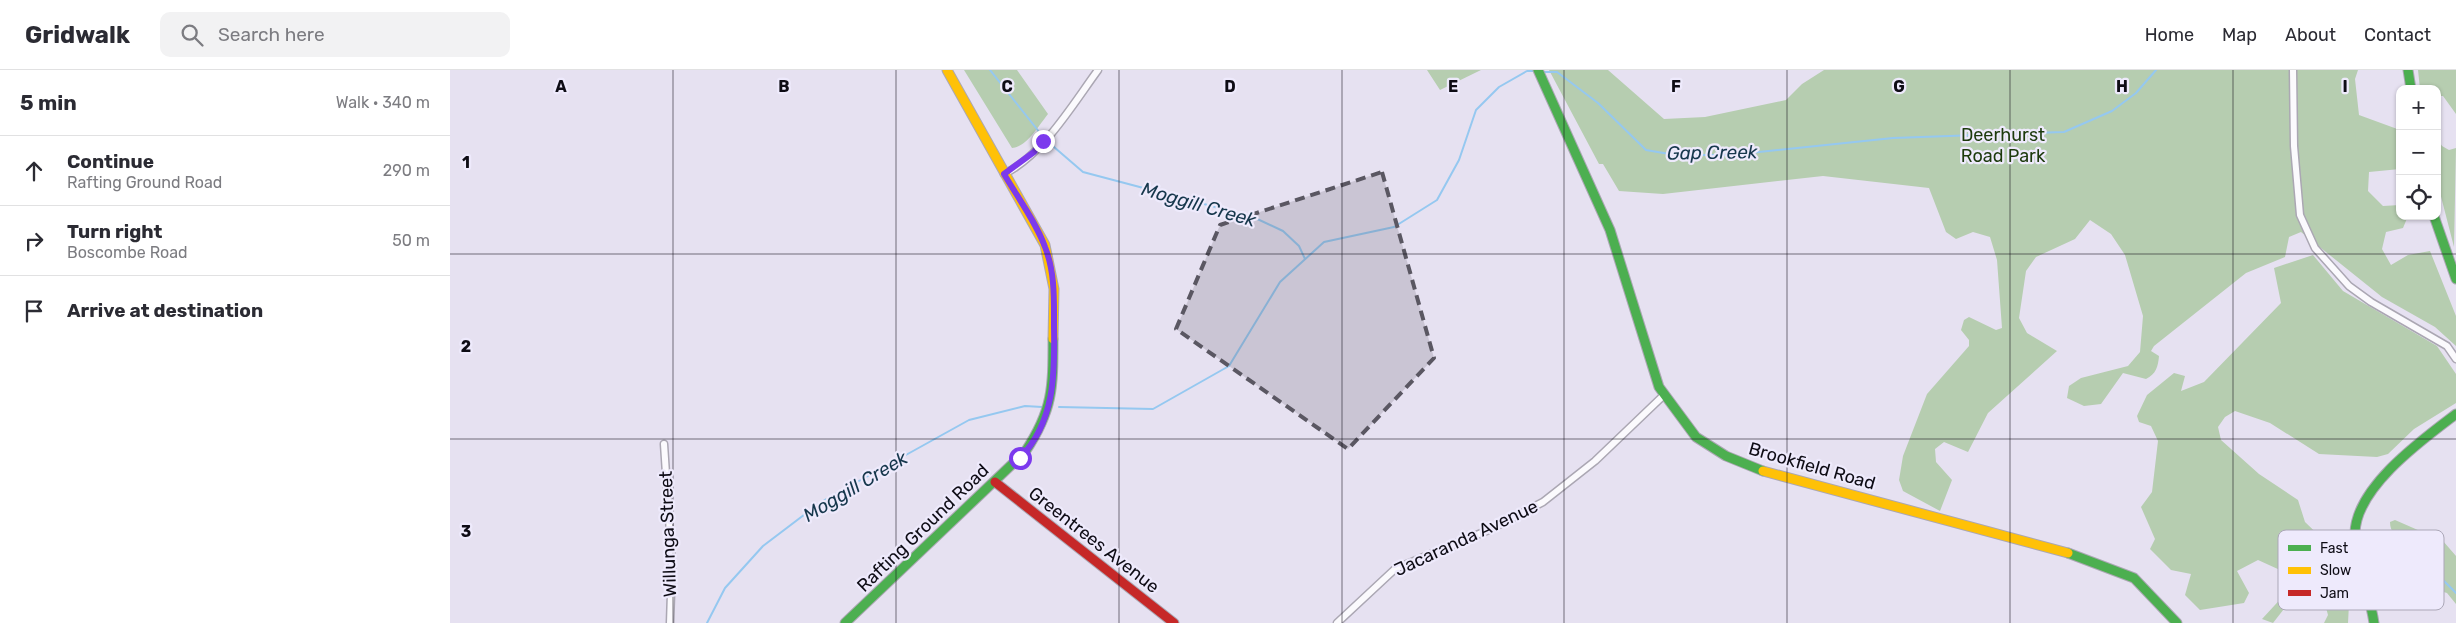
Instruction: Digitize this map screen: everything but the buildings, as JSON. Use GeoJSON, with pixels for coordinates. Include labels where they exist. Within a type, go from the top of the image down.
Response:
{"type":"FeatureCollection","features":[{"type":"Feature","properties":{"kind":"main road","name":"Rafting Ground Road"},"geometry":{"type":"LineString","coordinates":[[845,623],[1026,452],[1040,428],[1053,388],[1054,289],[1045,246],[946,70]]}},
{"type":"Feature","properties":{"kind":"main road"},"geometry":{"type":"LineString","coordinates":[[2408,70],[2410,85]]}},
{"type":"Feature","properties":{"kind":"main road","name":"Brookfield Road"},"geometry":{"type":"LineString","coordinates":[[1539,72],[1610,230],[1649,360],[1664,395],[1696,437],[1734,460],[1758,470],[2067,552],[2100,563],[2134,578],[2177,623]]}},
{"type":"Feature","properties":{"kind":"main road"},"geometry":{"type":"LineString","coordinates":[[2435,220],[2456,279]]}},
{"type":"Feature","properties":{"kind":"main road"},"geometry":{"type":"LineString","coordinates":[[2356,530],[2356,520],[2362,507],[2401,458],[2456,414]]}},
{"type":"Feature","properties":{"kind":"main road","name":"Greentrees Avenue"},"geometry":{"type":"LineString","coordinates":[[995,482],[1174,623]]}},
{"type":"Feature","properties":{"kind":"main road"},"geometry":{"type":"LineString","coordinates":[[2372,610],[2374,623]]}},
{"type":"Feature","properties":{"kind":"street"},"geometry":{"type":"LineString","coordinates":[[1004,174],[1027,158],[1043,141],[1098,70]]}},
{"type":"Feature","properties":{"kind":"street"},"geometry":{"type":"LineString","coordinates":[[2293,70],[2294,146],[2300,215],[2315,248],[2350,286],[2378,307],[2447,346],[2456,359]]}},
{"type":"Feature","properties":{"kind":"street","name":"Jacaranda Avenue"},"geometry":{"type":"LineString","coordinates":[[1337,623],[1395,569],[1491,529],[1543,502],[1595,461],[1664,395]]}},
{"type":"Feature","properties":{"kind":"street","name":"Willunga Street"},"geometry":{"type":"LineString","coordinates":[[664,444],[672,564],[670,623]]}},
{"type":"Feature","properties":{"kind":"highlighted area"},"geometry":{"type":"Polygon","coordinates":[[[1382,172],[1434,358],[1348,449],[1176,329],[1220,225],[1382,172]]]}},
{"type":"Feature","properties":{"kind":"green space"},"geometry":{"type":"Polygon","coordinates":[[[964,70],[1017,70],[1048,114],[1028,140],[1012,148],[964,70]]]}},
{"type":"Feature","properties":{"kind":"green space"},"geometry":{"type":"Polygon","coordinates":[[[1427,70],[1481,70],[1440,90],[1427,70]]]}},
{"type":"Feature","properties":{"kind":"green space","name":"Deerhurst Road Park"},"geometry":{"type":"Polygon","coordinates":[[[1549,70],[1608,70],[1664,119],[1705,117],[1786,100],[1802,84],[1824,70],[2358,70],[2355,79],[2359,115],[2396,129],[2396,169],[2369,172],[2368,191],[2383,206],[2396,205],[2396,220],[2406,220],[2403,228],[2386,232],[2382,249],[2391,265],[2408,255],[2430,251],[2456,316],[2456,346],[2435,327],[2382,297],[2301,232],[2289,237],[2285,257],[2246,273],[2154,346],[2151,351],[2159,356],[2159,360],[2156,370],[2152,375],[2146,379],[2123,373],[2101,404],[2084,406],[2067,398],[2069,386],[2081,378],[2128,366],[2140,352],[2143,316],[2125,255],[2111,234],[2090,220],[2075,239],[2036,257],[2026,271],[2019,318],[2027,333],[2057,351],[1988,413],[1968,452],[1944,442],[1935,449],[1936,462],[1952,480],[1940,511],[1903,491],[1899,480],[1903,456],[1927,394],[1969,346],[1969,340],[1961,330],[1964,320],[1969,317],[1996,330],[2002,328],[1997,260],[1990,237],[1973,232],[1956,239],[1946,232],[1929,188],[1823,176],[1663,194],[1619,191],[1603,164],[1599,164],[1549,70]]]}},
{"type":"Feature","properties":{"kind":"green space"},"geometry":{"type":"Polygon","coordinates":[[[2418,70],[2456,70],[2456,114],[2443,96],[2441,96],[2441,85],[2420,85],[2418,70]]]}},
{"type":"Feature","properties":{"kind":"green space"},"geometry":{"type":"Polygon","coordinates":[[[2441,144],[2449,150],[2456,148],[2454,247],[2441,197],[2441,144]]]}},
{"type":"Feature","properties":{"kind":"green space"},"geometry":{"type":"Polygon","coordinates":[[[2313,255],[2343,291],[2437,346],[2456,374],[2456,403],[2414,429],[2388,454],[2377,457],[2319,454],[2270,423],[2235,411],[2225,417],[2218,427],[2221,440],[2259,474],[2298,500],[2305,522],[2313,530],[2278,530],[2278,569],[2258,560],[2237,571],[2249,593],[2244,603],[2200,610],[2185,595],[2191,574],[2171,570],[2150,549],[2155,539],[2141,507],[2152,492],[2158,441],[2151,426],[2139,422],[2137,416],[2147,395],[2174,373],[2185,376],[2181,391],[2204,382],[2281,303],[2274,268],[2313,255]]]}},
{"type":"Feature","properties":{"kind":"green space"},"geometry":{"type":"Polygon","coordinates":[[[2395,520],[2418,530],[2392,530],[2390,522],[2395,520]]]}},
{"type":"Feature","properties":{"kind":"green space"},"geometry":{"type":"Polygon","coordinates":[[[2444,542],[2456,556],[2456,604],[2444,592],[2444,542]]]}},
{"type":"Feature","properties":{"kind":"green space"},"geometry":{"type":"Polygon","coordinates":[[[2278,602],[2278,610],[2283,610],[2273,623],[2262,619],[2278,602]]]}},
{"type":"Feature","properties":{"kind":"green space"},"geometry":{"type":"Polygon","coordinates":[[[2327,610],[2349,610],[2348,623],[2324,623],[2328,615],[2327,610]]]}},
{"type":"Feature","properties":{"kind":"waterway","name":"Moggill Creek"},"geometry":{"type":"LineString","coordinates":[[990,70],[1044,138]]}},
{"type":"Feature","properties":{"kind":"waterway","name":"Gap Creek"},"geometry":{"type":"LineString","coordinates":[[1543,72],[1557,72],[1598,103],[1646,150],[1675,155],[1731,155],[1893,138],[2064,132],[2112,111],[2136,93],[2156,70]]}},
{"type":"Feature","properties":{"kind":"waterway","name":"Gap Creek"},"geometry":{"type":"LineString","coordinates":[[1059,407],[1153,409],[1229,366],[1280,282],[1324,242],[1394,227],[1437,200],[1459,160],[1476,110],[1499,87],[1527,71],[1536,71]]}},
{"type":"Feature","properties":{"kind":"waterway","name":"Moggill Creek"},"geometry":{"type":"LineString","coordinates":[[1047,141],[1083,172],[1253,217],[1283,231],[1299,246],[1305,259]]}},
{"type":"Feature","properties":{"kind":"waterway","name":"Moggill Creek"},"geometry":{"type":"LineString","coordinates":[[707,623],[725,588],[763,546],[821,502],[969,420],[1025,406],[1042,407]]}},
{"type":"Feature","properties":{"kind":"waterway"},"geometry":{"type":"LineString","coordinates":[[2444,581],[2456,593]]}},
{"type":"Feature","properties":{"kind":"traffic: fast"},"geometry":{"type":"LineString","coordinates":[[1538,70],[1610,230],[1659,387],[1696,437],[1726,456],[1763,471]]}},
{"type":"Feature","properties":{"kind":"traffic: fast"},"geometry":{"type":"LineString","coordinates":[[2408,70],[2410,85]]}},
{"type":"Feature","properties":{"kind":"traffic: fast"},"geometry":{"type":"LineString","coordinates":[[2435,220],[2456,279]]}},
{"type":"Feature","properties":{"kind":"traffic: fast"},"geometry":{"type":"LineString","coordinates":[[845,623],[1025,452],[1041,424],[1050,398],[1053,371],[1053,339]]}},
{"type":"Feature","properties":{"kind":"traffic: fast"},"geometry":{"type":"LineString","coordinates":[[2356,530],[2358,516],[2379,482],[2410,451],[2456,414]]}},
{"type":"Feature","properties":{"kind":"traffic: fast"},"geometry":{"type":"LineString","coordinates":[[2068,553],[2134,578],[2177,623]]}},
{"type":"Feature","properties":{"kind":"traffic: fast"},"geometry":{"type":"LineString","coordinates":[[2371,610],[2374,623]]}},
{"type":"Feature","properties":{"kind":"traffic: slow"},"geometry":{"type":"LineString","coordinates":[[947,70],[1045,245],[1054,289],[1053,339]]}},
{"type":"Feature","properties":{"kind":"traffic: slow"},"geometry":{"type":"LineString","coordinates":[[1763,471],[2068,553]]}},
{"type":"Feature","properties":{"kind":"traffic: jam"},"geometry":{"type":"LineString","coordinates":[[995,482],[1174,623]]}},
{"type":"Feature","properties":{"kind":"route"},"geometry":{"type":"LineString","coordinates":[[1020,458],[1037,436],[1048,408],[1053,388],[1055,361],[1054,289],[1045,246],[1004,174],[1012,171],[1034,152],[1043,141]]}}]}
